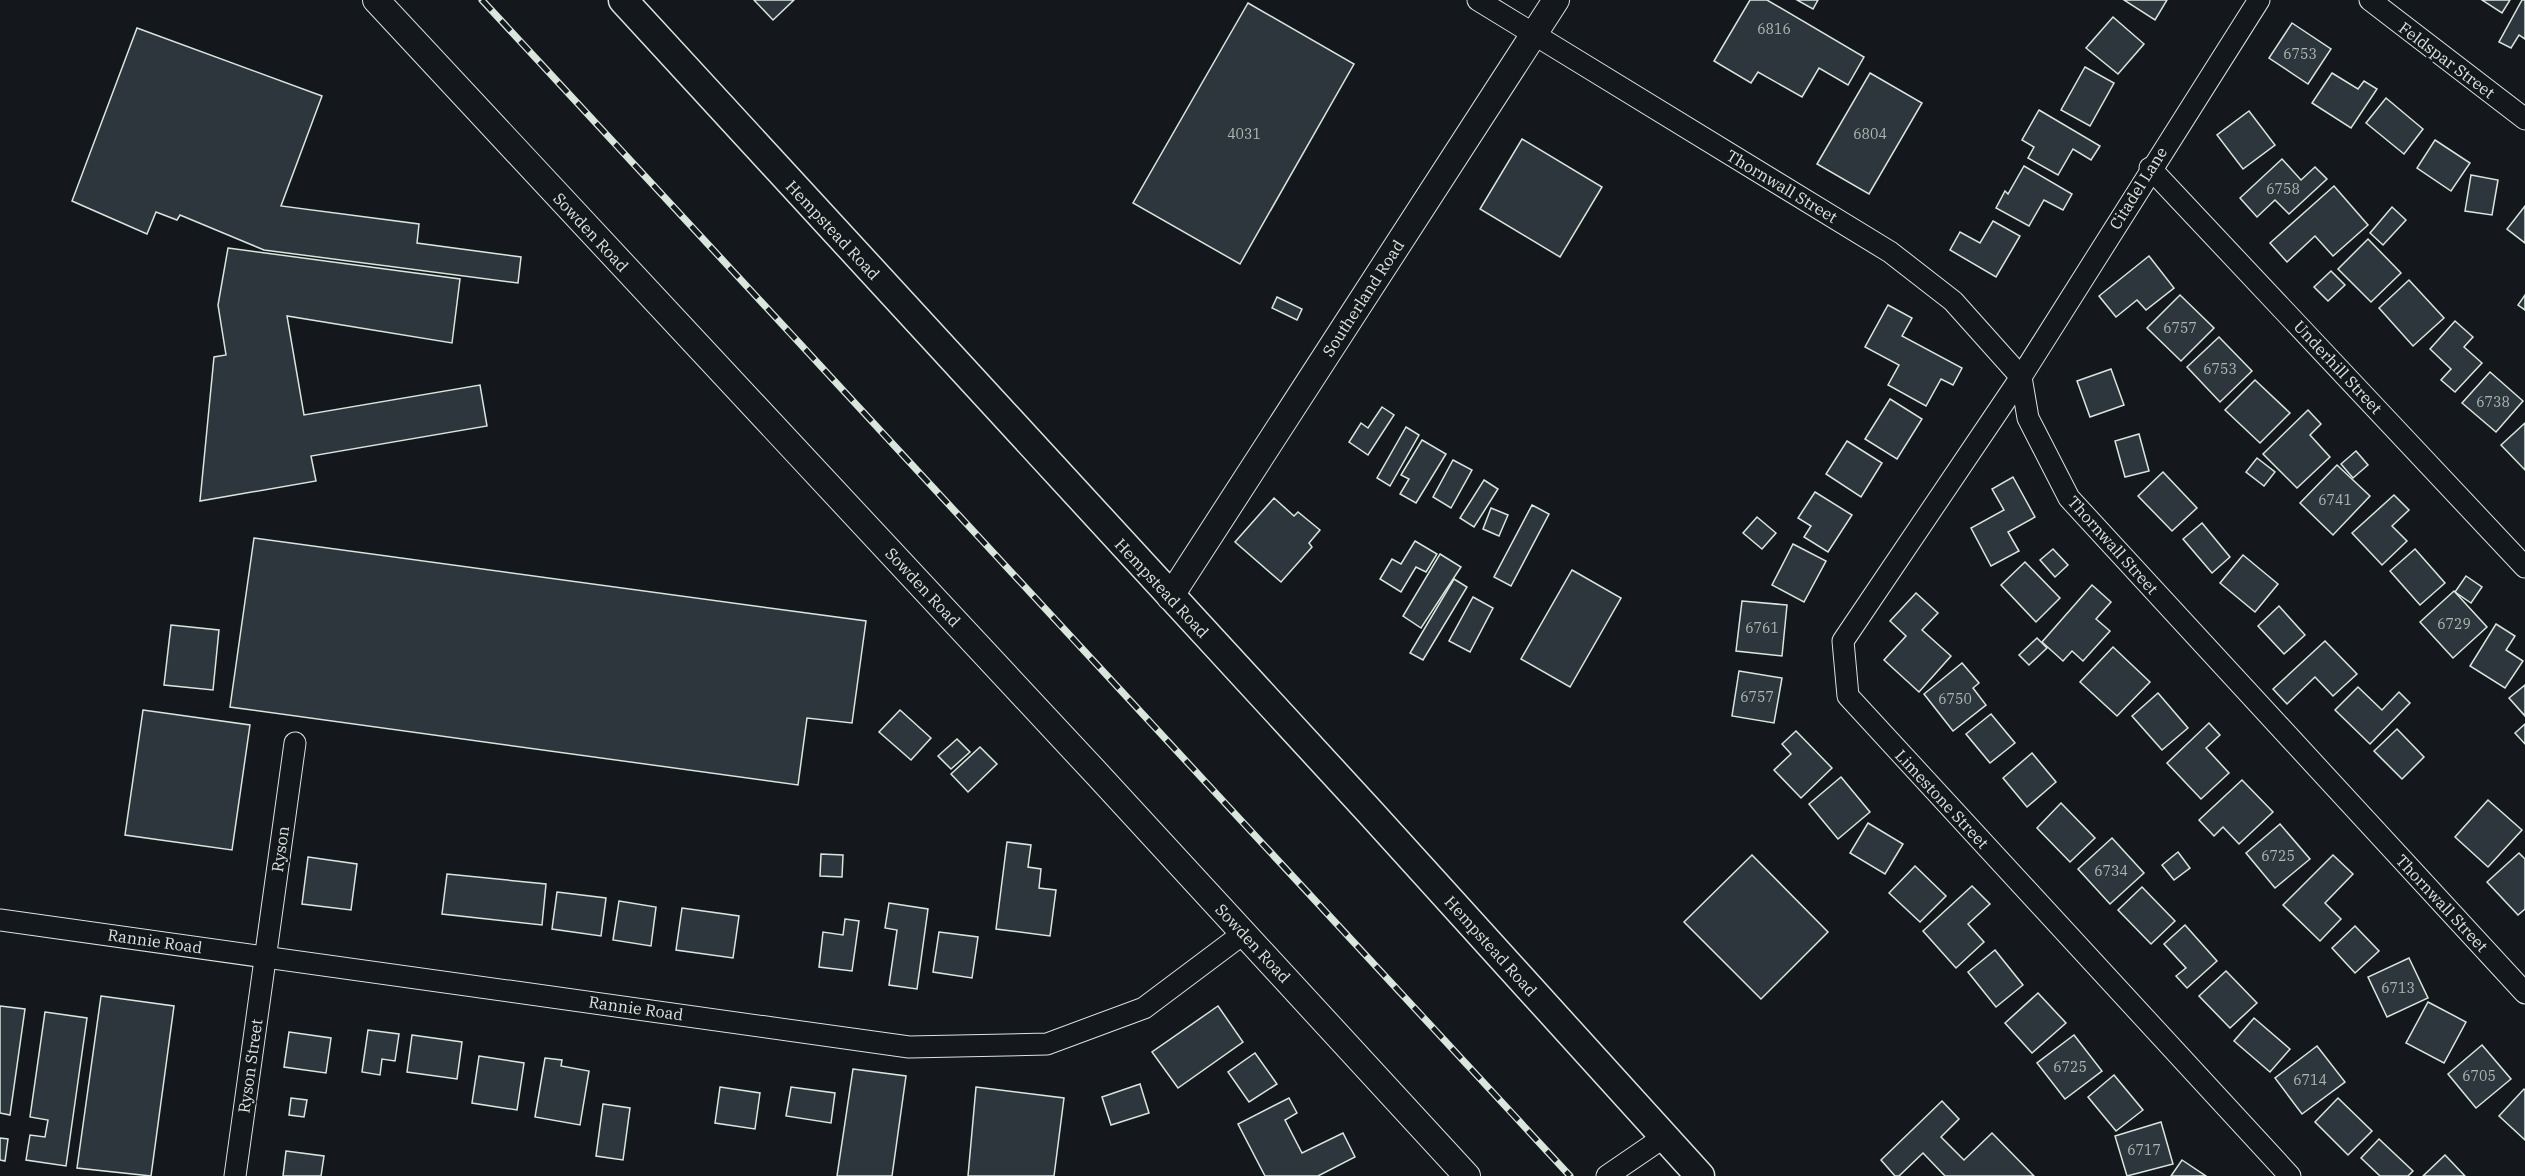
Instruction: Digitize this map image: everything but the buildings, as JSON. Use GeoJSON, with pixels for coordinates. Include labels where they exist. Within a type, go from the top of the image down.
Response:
{"type":"FeatureCollection","features":[{"type":"Feature","properties":{"kind":"main road","name":"Hempstead Road"},"geometry":{"type":"LineString","coordinates":[[623,0],[1170,597],[1371,812],[1701,1176]]}},
{"type":"Feature","properties":{"kind":"street","name":"Sowden Road"},"geometry":{"type":"LineString","coordinates":[[376,0],[1467,1176]]}},
{"type":"Feature","properties":{"kind":"street","name":"Thornwall Street"},"geometry":{"type":"LineString","coordinates":[[1478,0],[1890,252],[1953,301],[2021,377],[2028,418],[2069,498],[2525,993]]}},
{"type":"Feature","properties":{"kind":"street","name":"Southerland Road"},"geometry":{"type":"LineString","coordinates":[[1170,597],[1556,0]]}},
{"type":"Feature","properties":{"kind":"street","name":"Citadel Lane"},"geometry":{"type":"LineString","coordinates":[[2021,377],[2259,0]]}},
{"type":"Feature","properties":{"kind":"street","name":"Feldspar Street"},"geometry":{"type":"LineString","coordinates":[[2370,0],[2525,119]]}},
{"type":"Feature","properties":{"kind":"street","name":"Underhill Street"},"geometry":{"type":"LineString","coordinates":[[2151,168],[2525,567]]}},
{"type":"Feature","properties":{"kind":"street","name":"Limestone Street"},"geometry":{"type":"LineString","coordinates":[[2021,377],[1844,641],[1848,696],[2290,1176]]}},
{"type":"Feature","properties":{"kind":"street","name":"Ryson"},"geometry":{"type":"LineString","coordinates":[[265,956],[295,743]]}},
{"type":"Feature","properties":{"kind":"street","name":"Rannie Road"},"geometry":{"type":"LineString","coordinates":[[0,920],[909,1047],[1047,1044],[1144,1008],[1244,933]]}},
{"type":"Feature","properties":{"kind":"street","name":"Ryson Street"},"geometry":{"type":"LineString","coordinates":[[235,1176],[265,956]]}},
{"type":"Feature","properties":{"kind":"street"},"geometry":{"type":"LineString","coordinates":[[1607,1176],[1664,1137]]}},
{"type":"Feature","properties":{"kind":"railway"},"geometry":{"type":"LineString","coordinates":[[482,0],[1570,1176]]}}]}
